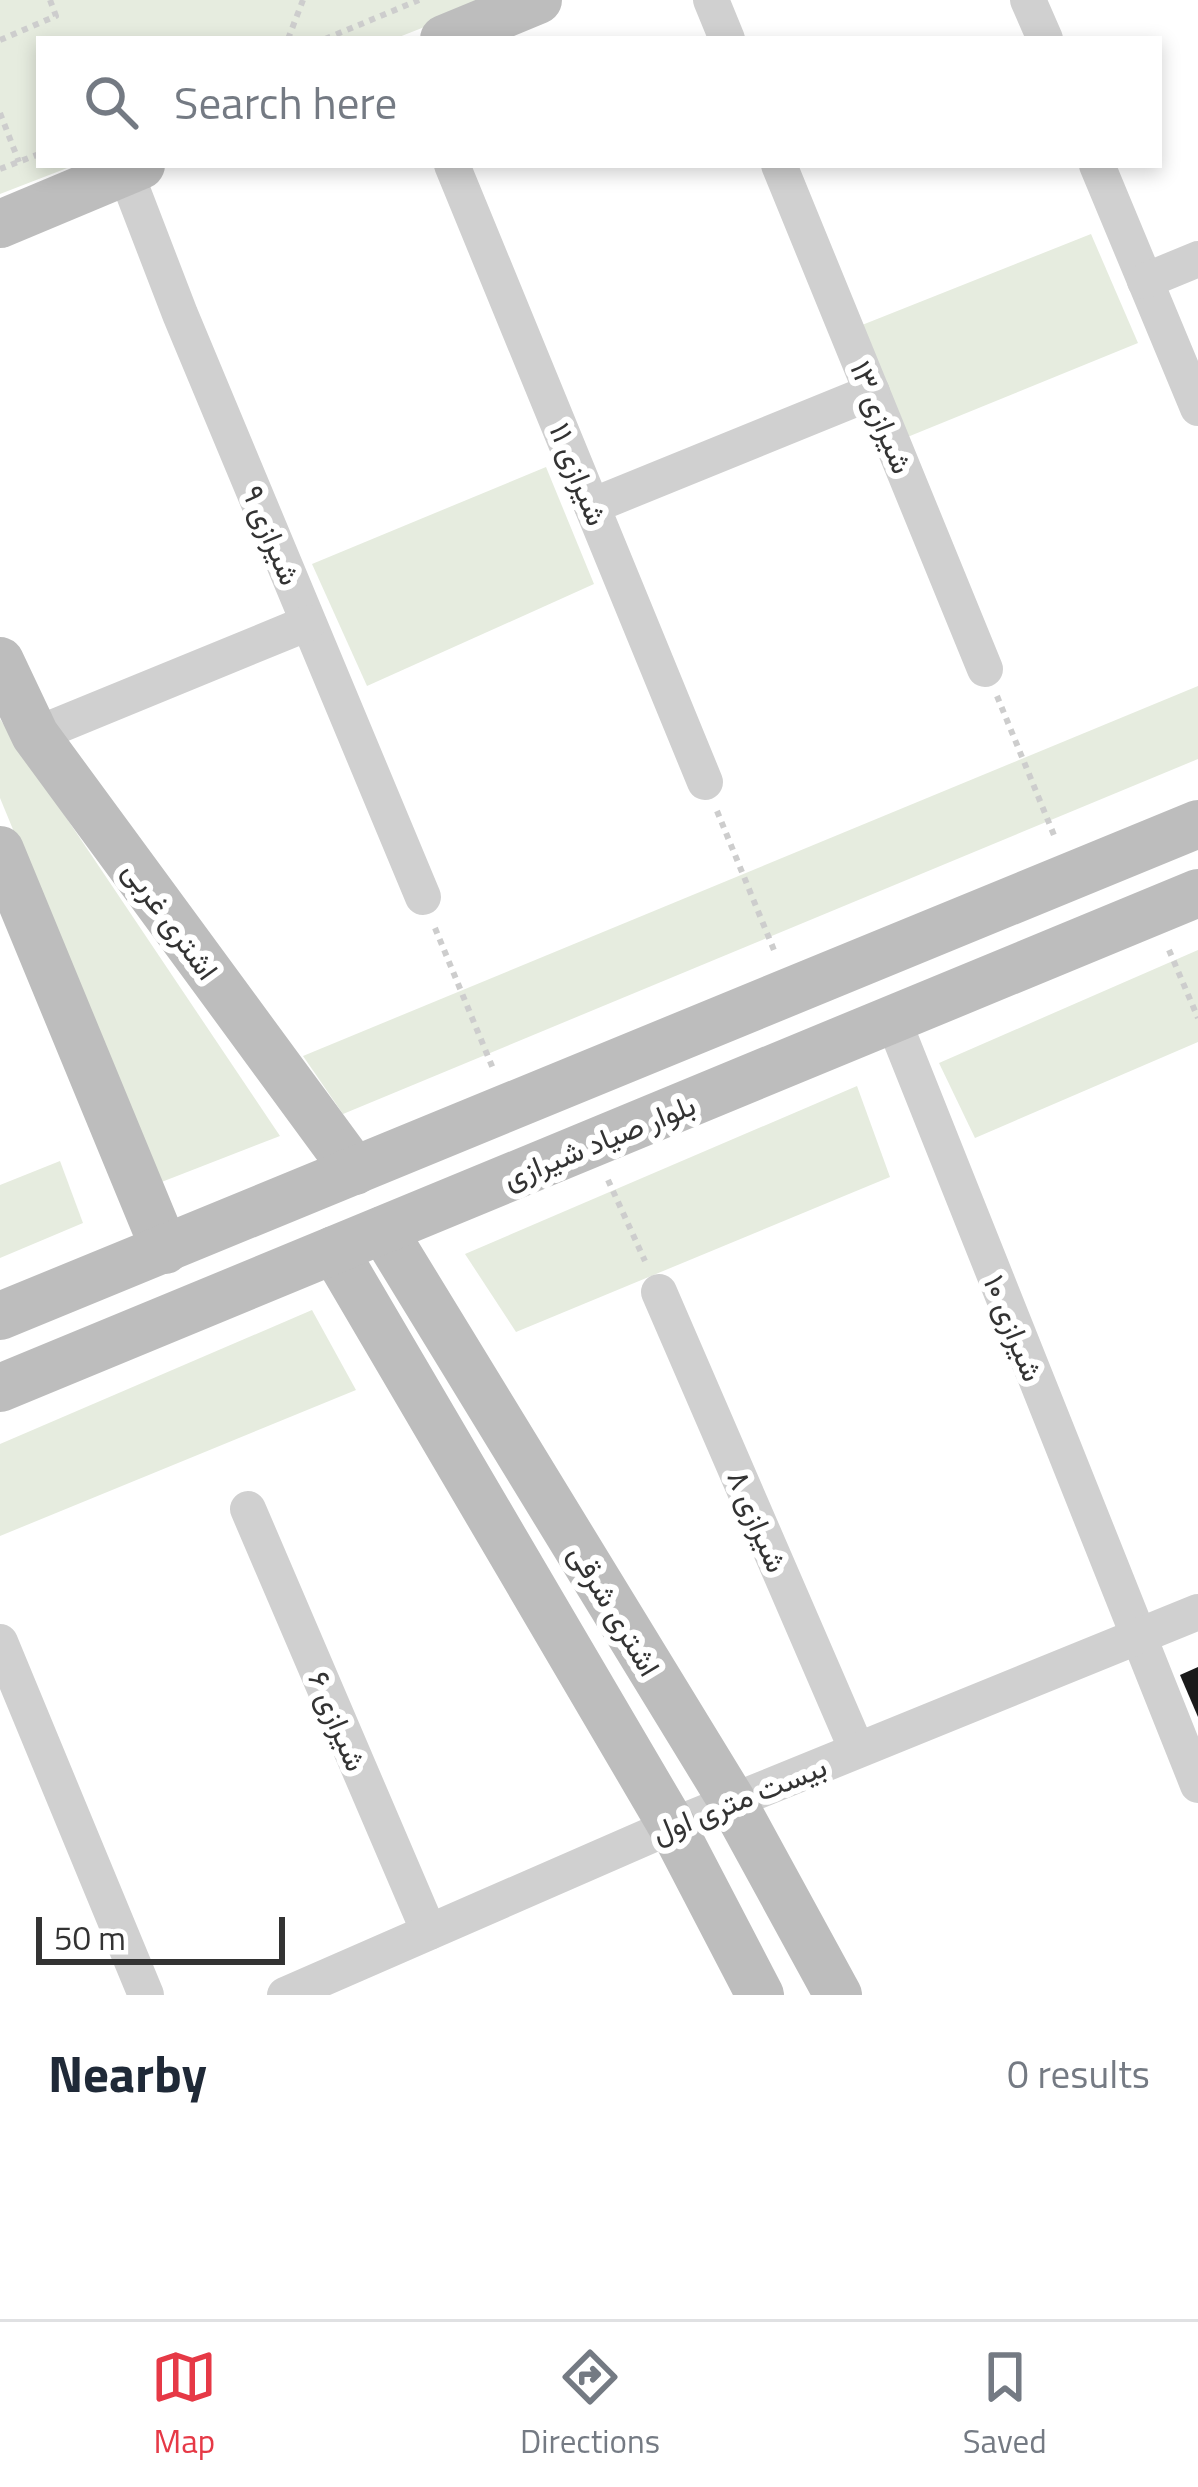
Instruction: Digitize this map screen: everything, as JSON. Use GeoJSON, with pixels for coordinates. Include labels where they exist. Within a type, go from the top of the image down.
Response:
{"type":"FeatureCollection","features":[{"type":"Feature","properties":{"kind":"main road"},"geometry":{"type":"LineString","coordinates":[[451,36],[538,0]]}},
{"type":"Feature","properties":{"kind":"main road"},"geometry":{"type":"LineString","coordinates":[[0,224],[133,168]]}},
{"type":"Feature","properties":{"kind":"main road","name":"اشتری غربی"},"geometry":{"type":"LineString","coordinates":[[0,661],[35,735],[355,1171]]}},
{"type":"Feature","properties":{"kind":"main road"},"geometry":{"type":"LineString","coordinates":[[0,1316],[1198,824]]}},
{"type":"Feature","properties":{"kind":"main road"},"geometry":{"type":"LineString","coordinates":[[0,850],[165,1250]]}},
{"type":"Feature","properties":{"kind":"main road","name":"بلوار صیاد شیرازی"},"geometry":{"type":"LineString","coordinates":[[0,1388],[1198,893]]}},
{"type":"Feature","properties":{"kind":"main road","name":"اشتری شرقی"},"geometry":{"type":"LineString","coordinates":[[383,1230],[732,1801],[838,1995]]}},
{"type":"Feature","properties":{"kind":"main road","name":"اشتری شرقی"},"geometry":{"type":"LineString","coordinates":[[334,1250],[672,1826],[760,1995]]}},
{"type":"Feature","properties":{"kind":"street"},"geometry":{"type":"LineString","coordinates":[[711,0],[726,36]]}},
{"type":"Feature","properties":{"kind":"street"},"geometry":{"type":"LineString","coordinates":[[1028,0],[1044,36]]}},
{"type":"Feature","properties":{"kind":"street","name":"شیرازی ۹"},"geometry":{"type":"LineString","coordinates":[[133,168],[308,623],[422,897]]}},
{"type":"Feature","properties":{"kind":"street","name":"شیرازی ۱۱"},"geometry":{"type":"LineString","coordinates":[[453,168],[705,782]]}},
{"type":"Feature","properties":{"kind":"street","name":"شیرازی ۱۳"},"geometry":{"type":"LineString","coordinates":[[780,168],[985,669]]}},
{"type":"Feature","properties":{"kind":"street"},"geometry":{"type":"LineString","coordinates":[[1098,168],[1198,408]]}},
{"type":"Feature","properties":{"kind":"street"},"geometry":{"type":"LineString","coordinates":[[1145,281],[1198,259]]}},
{"type":"Feature","properties":{"kind":"street"},"geometry":{"type":"LineString","coordinates":[[592,506],[872,392]]}},
{"type":"Feature","properties":{"kind":"street"},"geometry":{"type":"LineString","coordinates":[[35,735],[308,623]]}},
{"type":"Feature","properties":{"kind":"street","name":"شیرازی ۱۰"},"geometry":{"type":"LineString","coordinates":[[893,1019],[1198,1785]]}},
{"type":"Feature","properties":{"kind":"street","name":"شیرازی ۸"},"geometry":{"type":"LineString","coordinates":[[658,1292],[857,1750]]}},
{"type":"Feature","properties":{"kind":"street","name":"شیرازی ۶"},"geometry":{"type":"LineString","coordinates":[[248,1509],[428,1932]]}},
{"type":"Feature","properties":{"kind":"street","name":"بیست متری اول"},"geometry":{"type":"LineString","coordinates":[[285,1995],[672,1826],[1198,1612]]}},
{"type":"Feature","properties":{"kind":"street"},"geometry":{"type":"LineString","coordinates":[[0,1642],[146,1995]]}},
{"type":"Feature","properties":{"kind":"path"},"geometry":{"type":"LineString","coordinates":[[0,40],[56,16],[50,0]]}},
{"type":"Feature","properties":{"kind":"path"},"geometry":{"type":"LineString","coordinates":[[290,0],[297,16]]}},
{"type":"Feature","properties":{"kind":"path"},"geometry":{"type":"LineString","coordinates":[[289,36],[303,0]]}},
{"type":"Feature","properties":{"kind":"path"},"geometry":{"type":"LineString","coordinates":[[332,36],[419,0]]}},
{"type":"Feature","properties":{"kind":"path"},"geometry":{"type":"LineString","coordinates":[[0,113],[20,162]]}},
{"type":"Feature","properties":{"kind":"path"},"geometry":{"type":"LineString","coordinates":[[0,170],[36,155]]}},
{"type":"Feature","properties":{"kind":"path"},"geometry":{"type":"LineString","coordinates":[[985,669],[1071,876]]}},
{"type":"Feature","properties":{"kind":"path"},"geometry":{"type":"LineString","coordinates":[[705,782],[791,992]]}},
{"type":"Feature","properties":{"kind":"path"},"geometry":{"type":"LineString","coordinates":[[422,897],[509,1108]]}},
{"type":"Feature","properties":{"kind":"path"},"geometry":{"type":"LineString","coordinates":[[1153,912],[1198,1018]]}},
{"type":"Feature","properties":{"kind":"path"},"geometry":{"type":"LineString","coordinates":[[592,1144],[658,1292]]}},
{"type":"Feature","properties":{"kind":"shaded area"},"geometry":{"type":"Polygon","coordinates":[[[0,0],[493,0],[402,36],[36,36],[36,168],[67,168],[0,194],[0,0]]]}},
{"type":"Feature","properties":{"kind":"shaded area"},"geometry":{"type":"Polygon","coordinates":[[[1091,234],[1138,343],[905,438],[857,327],[1091,234]]]}},
{"type":"Feature","properties":{"kind":"shaded area"},"geometry":{"type":"Polygon","coordinates":[[[546,467],[594,584],[367,686],[312,564],[546,467]]]}},
{"type":"Feature","properties":{"kind":"shaded area"},"geometry":{"type":"Polygon","coordinates":[[[1198,686],[1198,759],[343,1114],[303,1056],[1198,686]]]}},
{"type":"Feature","properties":{"kind":"shaded area"},"geometry":{"type":"Polygon","coordinates":[[[0,719],[280,1136],[159,1183],[0,798],[0,719]]]}},
{"type":"Feature","properties":{"kind":"shaded area"},"geometry":{"type":"Polygon","coordinates":[[[1198,950],[1198,1042],[975,1138],[939,1063],[1198,950]]]}},
{"type":"Feature","properties":{"kind":"shaded area"},"geometry":{"type":"Polygon","coordinates":[[[857,1086],[890,1177],[516,1332],[465,1254],[857,1086]]]}},
{"type":"Feature","properties":{"kind":"shaded area"},"geometry":{"type":"Polygon","coordinates":[[[60,1161],[83,1223],[0,1258],[0,1185],[60,1161]]]}},
{"type":"Feature","properties":{"kind":"shaded area"},"geometry":{"type":"Polygon","coordinates":[[[312,1310],[356,1390],[0,1536],[0,1444],[312,1310]]]}},
{"type":"Feature","properties":{"kind":"building"},"geometry":{"type":"Polygon","coordinates":[[[1198,1667],[1198,1717],[1180,1675],[1198,1667]]]}}]}
